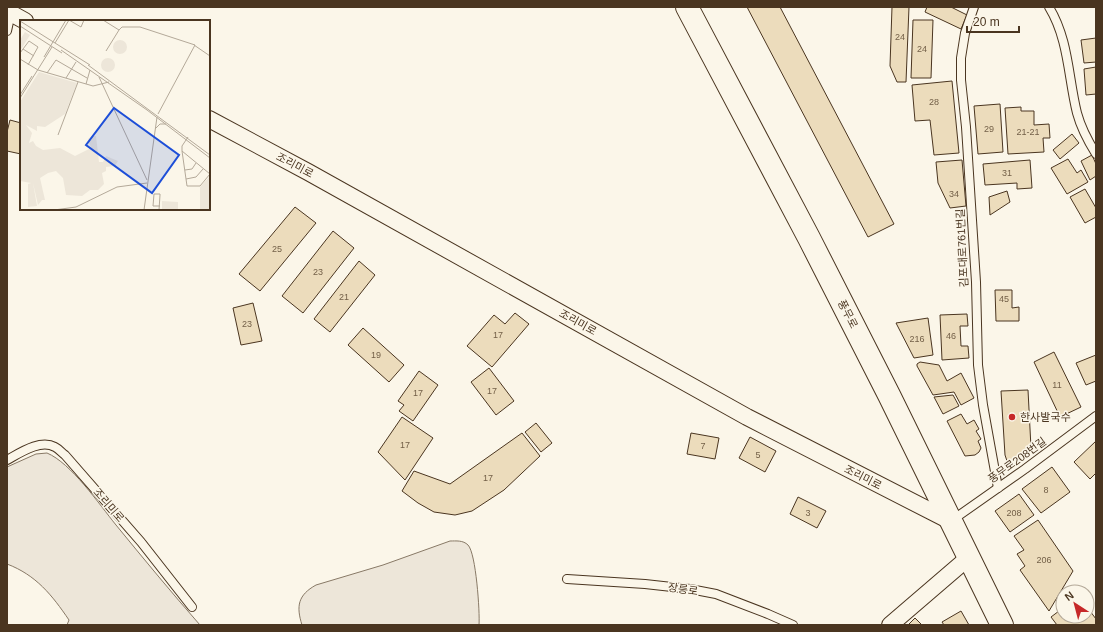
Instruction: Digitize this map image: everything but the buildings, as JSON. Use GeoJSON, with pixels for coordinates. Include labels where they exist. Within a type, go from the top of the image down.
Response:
{"type":"FeatureCollection","features":[{"type":"Feature","properties":{"kind":"street","name":"풍무로"},"geometry":{"type":"LineString","coordinates":[[687,7],[809,238],[889,394],[1002,625]]}},
{"type":"Feature","properties":{"kind":"street"},"geometry":{"type":"LineString","coordinates":[[9,12],[23,20]]}},
{"type":"Feature","properties":{"kind":"street","name":"조리미로"},"geometry":{"type":"LineString","coordinates":[[210,120],[315,175],[746,417],[950,521]]}},
{"type":"Feature","properties":{"kind":"street"},"geometry":{"type":"LineString","coordinates":[[890,625],[968,558]]}},
{"type":"Feature","properties":{"kind":"lane","name":"김포대로761번길"},"geometry":{"type":"LineString","coordinates":[[974,7],[965,33],[961,58],[961,80],[966,127],[976,282],[978,365],[983,405],[998,488]]}},
{"type":"Feature","properties":{"kind":"lane"},"geometry":{"type":"LineString","coordinates":[[1049,7],[1064,40],[1080,125],[1096,154]]}},
{"type":"Feature","properties":{"kind":"lane"},"geometry":{"type":"LineString","coordinates":[[7,31],[9,12]]}},
{"type":"Feature","properties":{"kind":"lane","name":"풍무로208번길"},"geometry":{"type":"LineString","coordinates":[[950,521],[998,488],[1096,416]]}},
{"type":"Feature","properties":{"kind":"lane","name":"조리미로"},"geometry":{"type":"LineString","coordinates":[[7,460],[32,448],[44,445],[54,447],[66,455],[141,542],[192,607]]}},
{"type":"Feature","properties":{"kind":"lane","name":"장릉로"},"geometry":{"type":"LineString","coordinates":[[567,579],[645,584],[690,589],[716,594],[793,625]]}},
{"type":"Feature","properties":{"kind":"shaded area"},"geometry":{"type":"Polygon","coordinates":[[[47,453],[66,466],[84,485],[200,625],[67,625],[69,620],[50,594],[27,574],[7,564],[7,467],[36,454],[47,453]]]}},
{"type":"Feature","properties":{"kind":"shaded area"},"geometry":{"type":"Polygon","coordinates":[[[450,541],[464,542],[471,550],[477,583],[479,625],[302,625],[299,612],[300,602],[305,593],[316,585],[383,565],[450,541]]]}},
{"type":"Feature","properties":{"kind":"place","name":"한사발국수"},"geometry":{"type":"Point","coordinates":[1012,417]}}]}
